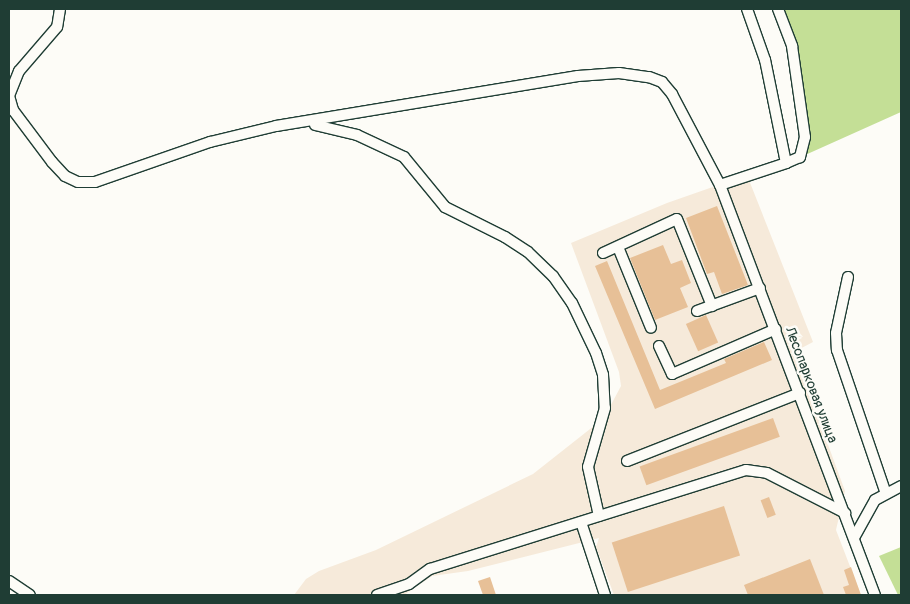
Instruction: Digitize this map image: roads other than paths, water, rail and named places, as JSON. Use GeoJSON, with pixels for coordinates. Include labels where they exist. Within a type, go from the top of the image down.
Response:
{"type":"FeatureCollection","features":[{"type":"Feature","properties":{"kind":"street"},"geometry":{"type":"LineString","coordinates":[[60,9],[56,27],[19,71],[9,96],[13,110],[65,176],[78,182],[95,182],[210,142],[276,126],[302,123],[328,126],[357,135],[404,158],[445,207],[505,237],[528,252],[553,276],[572,304],[596,353],[603,376],[605,408],[588,467],[599,516]]}},
{"type":"Feature","properties":{"kind":"street"},"geometry":{"type":"LineString","coordinates":[[720,185],[800,157],[805,137],[792,46],[778,9]]}},
{"type":"Feature","properties":{"kind":"street"},"geometry":{"type":"LineString","coordinates":[[751,12],[764,60],[786,162]]}},
{"type":"Feature","properties":{"kind":"street","name":"Лесопарковая улица"},"geometry":{"type":"LineString","coordinates":[[302,123],[578,76],[636,74],[662,82],[672,94],[720,185],[855,536],[875,595]]}},
{"type":"Feature","properties":{"kind":"street"},"geometry":{"type":"LineString","coordinates":[[603,253],[677,219],[712,306]]}},
{"type":"Feature","properties":{"kind":"street"},"geometry":{"type":"LineString","coordinates":[[618,247],[651,328]]}},
{"type":"Feature","properties":{"kind":"street"},"geometry":{"type":"LineString","coordinates":[[848,277],[836,333],[837,350],[886,494]]}},
{"type":"Feature","properties":{"kind":"street"},"geometry":{"type":"LineString","coordinates":[[697,311],[760,288]]}},
{"type":"Feature","properties":{"kind":"street"},"geometry":{"type":"LineString","coordinates":[[659,346],[672,374],[776,329]]}},
{"type":"Feature","properties":{"kind":"street"},"geometry":{"type":"LineString","coordinates":[[627,461],[800,394]]}},
{"type":"Feature","properties":{"kind":"street"},"geometry":{"type":"LineString","coordinates":[[377,595],[409,584],[430,569],[746,470],[767,473],[845,514]]}},
{"type":"Feature","properties":{"kind":"street"},"geometry":{"type":"LineString","coordinates":[[855,536],[867,510],[875,500],[901,486]]}},
{"type":"Feature","properties":{"kind":"street"},"geometry":{"type":"LineString","coordinates":[[581,522],[605,595]]}},
{"type":"Feature","properties":{"kind":"street"},"geometry":{"type":"LineString","coordinates":[[9,581],[30,595]]}}]}
